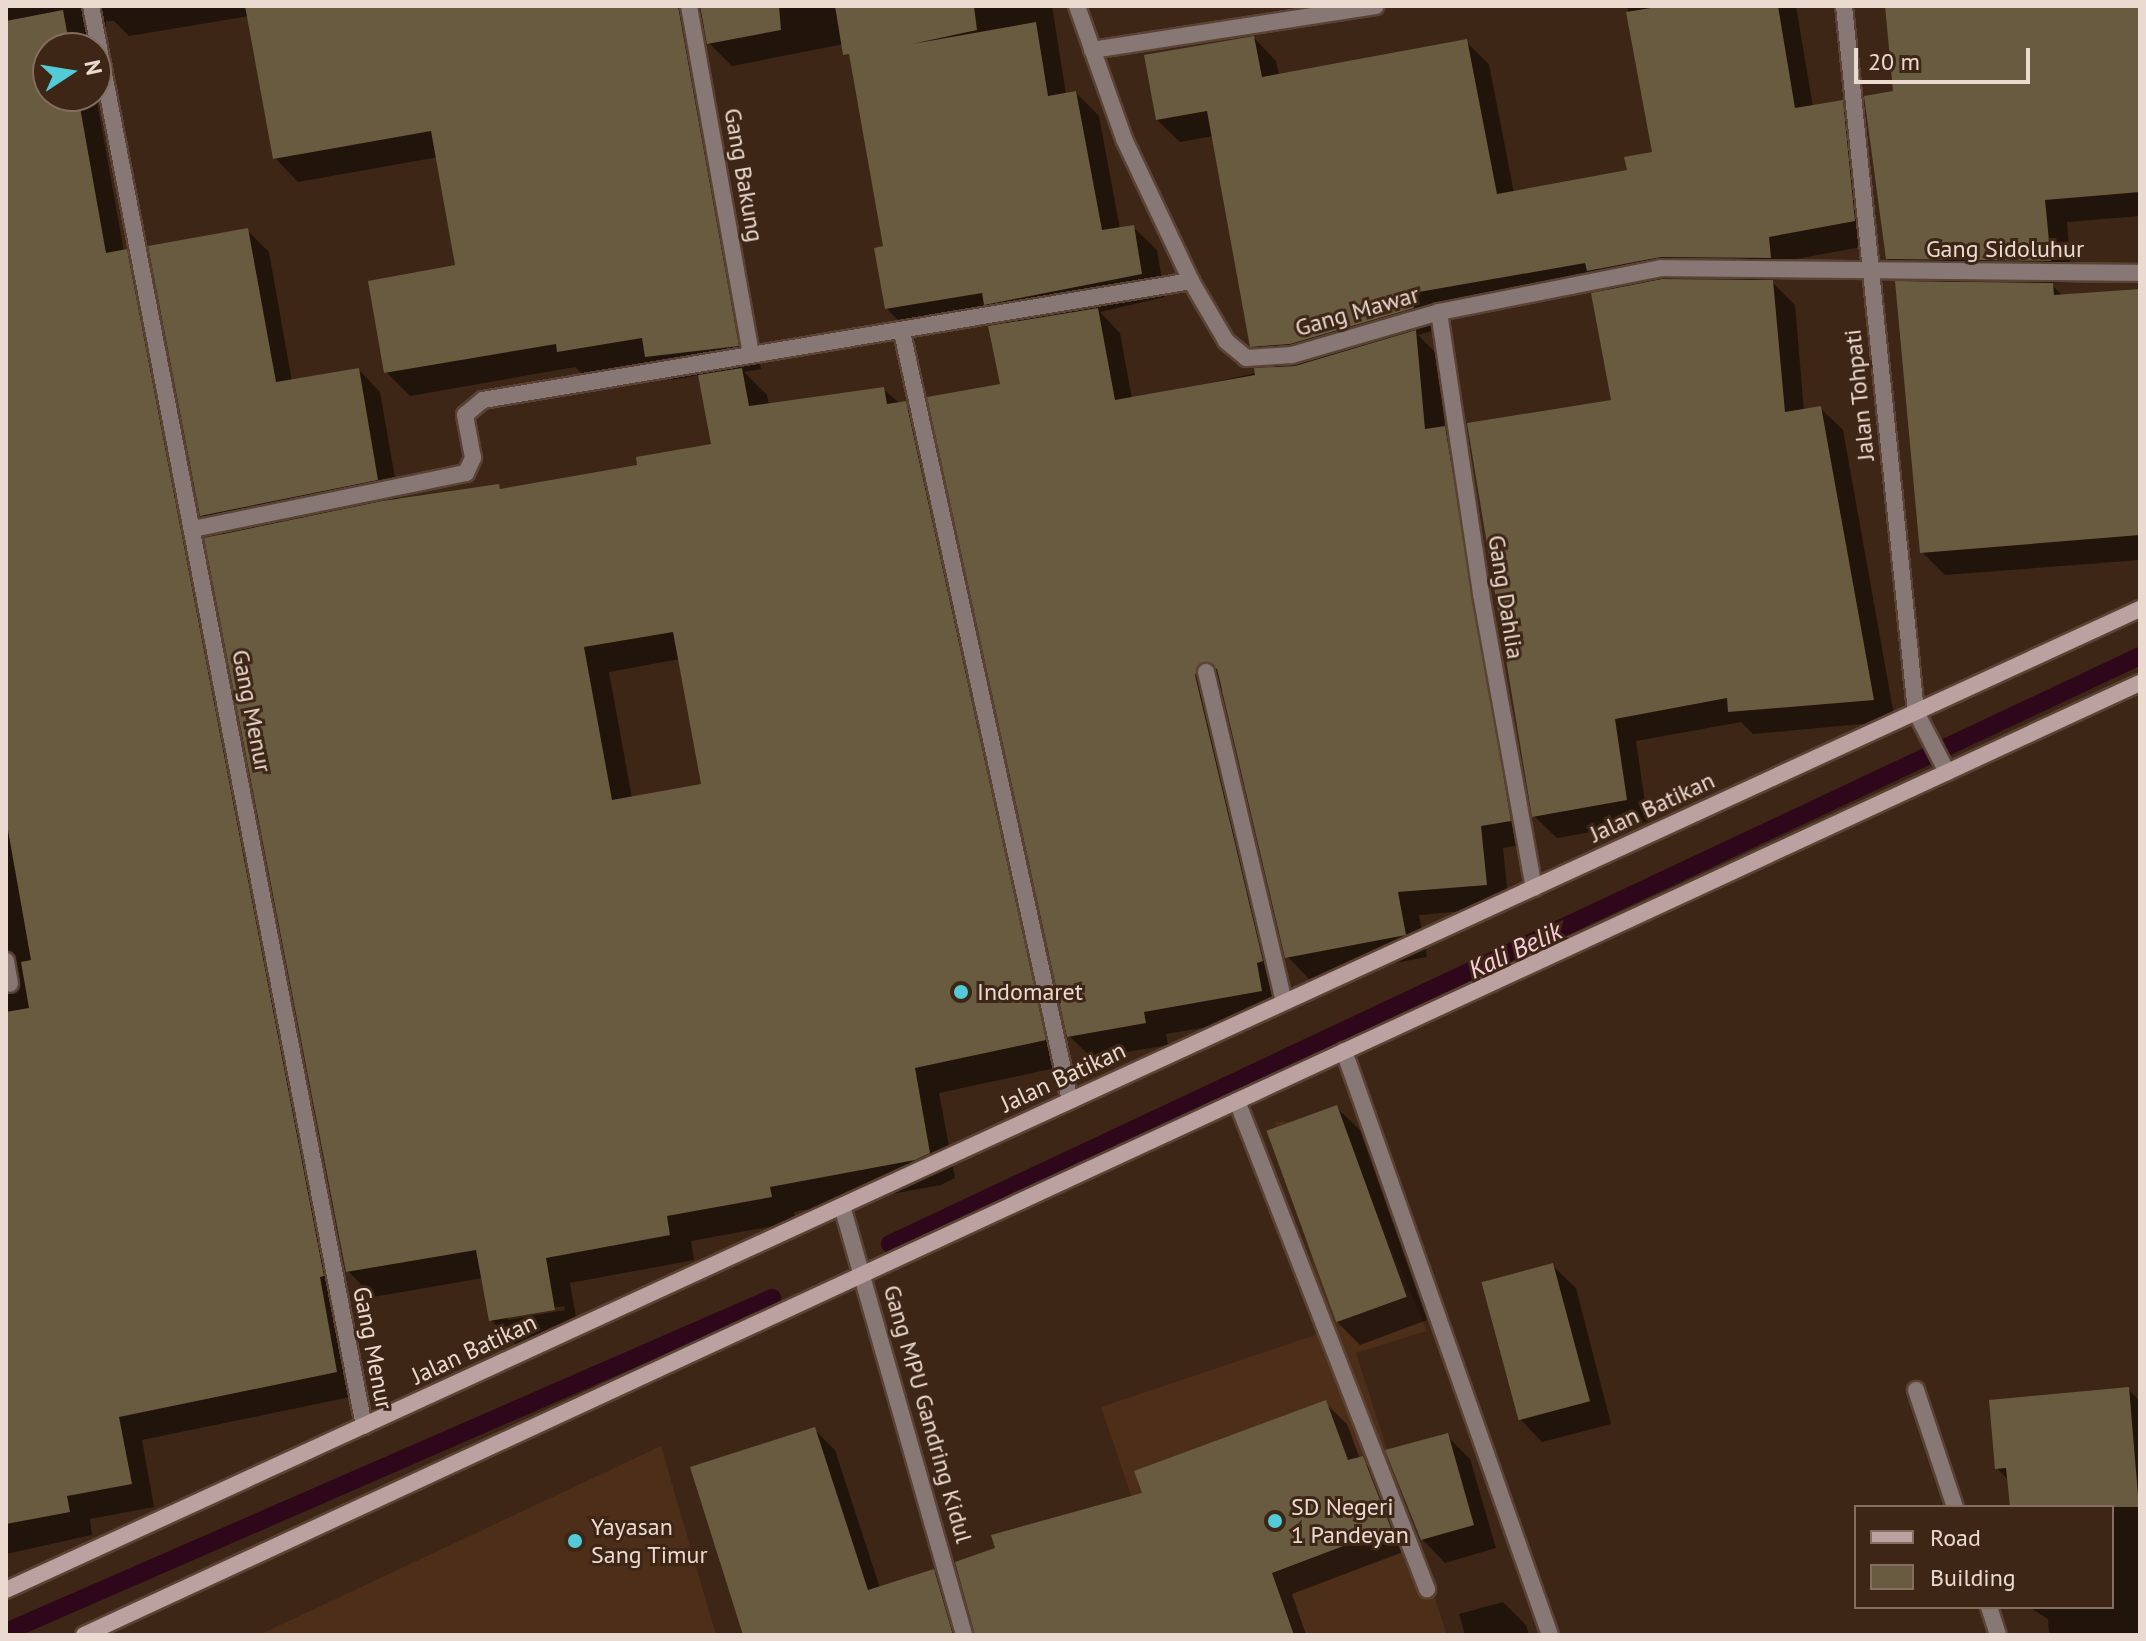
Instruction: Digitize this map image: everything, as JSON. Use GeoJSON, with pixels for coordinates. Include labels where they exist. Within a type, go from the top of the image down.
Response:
{"type":"FeatureCollection","features":[{"type":"Feature","properties":{"kind":"main road","name":"Jalan Batikan"},"geometry":{"type":"LineString","coordinates":[[6,1590],[1284,1002],[1918,715],[2140,609]]}},
{"type":"Feature","properties":{"kind":"main road"},"geometry":{"type":"LineString","coordinates":[[84,1635],[1237,1101],[1945,768],[2140,683]]}},
{"type":"Feature","properties":{"kind":"street","name":"Gang Menur"},"geometry":{"type":"LineString","coordinates":[[91,6],[364,1426]]}},
{"type":"Feature","properties":{"kind":"street","name":"Gang Bakung"},"geometry":{"type":"LineString","coordinates":[[689,6],[751,353]]}},
{"type":"Feature","properties":{"kind":"street","name":"Gang Mawar"},"geometry":{"type":"LineString","coordinates":[[1077,6],[1124,139],[1191,281],[1226,341],[1246,358],[1292,355],[1439,312],[1661,268],[1870,268]]}},
{"type":"Feature","properties":{"kind":"street"},"geometry":{"type":"LineString","coordinates":[[1092,50],[1376,6]]}},
{"type":"Feature","properties":{"kind":"street","name":"Jalan Tohpati"},"geometry":{"type":"LineString","coordinates":[[1844,6],[1918,715],[1945,768]]}},
{"type":"Feature","properties":{"kind":"street","name":"Gang Sidoluhur"},"geometry":{"type":"LineString","coordinates":[[1870,268],[1929,274],[2140,273]]}},
{"type":"Feature","properties":{"kind":"street"},"geometry":{"type":"LineString","coordinates":[[193,529],[466,473],[473,458],[465,415],[483,400],[1191,281]]}},
{"type":"Feature","properties":{"kind":"street","name":"Gang Dahlia"},"geometry":{"type":"LineString","coordinates":[[1439,312],[1481,594],[1534,888]]}},
{"type":"Feature","properties":{"kind":"street"},"geometry":{"type":"LineString","coordinates":[[902,332],[1070,1101]]}},
{"type":"Feature","properties":{"kind":"street"},"geometry":{"type":"LineString","coordinates":[[1206,672],[1284,1002]]}},
{"type":"Feature","properties":{"kind":"street"},"geometry":{"type":"LineString","coordinates":[[6,961],[10,984]]}},
{"type":"Feature","properties":{"kind":"street"},"geometry":{"type":"LineString","coordinates":[[1344,1051],[1550,1635]]}},
{"type":"Feature","properties":{"kind":"street"},"geometry":{"type":"LineString","coordinates":[[1237,1101],[1427,1589]]}},
{"type":"Feature","properties":{"kind":"street","name":"Gang MPU Gandring Kidul"},"geometry":{"type":"LineString","coordinates":[[842,1206],[864,1274],[964,1635]]}},
{"type":"Feature","properties":{"kind":"street"},"geometry":{"type":"LineString","coordinates":[[1916,1390],[1954,1505]]}},
{"type":"Feature","properties":{"kind":"street"},"geometry":{"type":"LineString","coordinates":[[1990,1609],[1998,1635]]}},
{"type":"Feature","properties":{"kind":"shaded area","name":"SD Negeri 1 Pandeyan"},"geometry":{"type":"Polygon","coordinates":[[[1275,1122],[1338,1122],[1427,1331],[1356,1353],[1447,1635],[1179,1635],[1101,1407],[1330,1330],[1275,1122]]]}},
{"type":"Feature","properties":{"kind":"shaded area","name":"Yayasan Sang Timur"},"geometry":{"type":"Polygon","coordinates":[[[661,1446],[716,1635],[259,1635],[661,1446]]]}},
{"type":"Feature","properties":{"kind":"building"},"geometry":{"type":"Polygon","coordinates":[[[245,6],[678,6],[739,346],[645,357],[642,338],[557,352],[556,344],[384,373],[368,281],[455,265],[431,131],[273,159],[245,6]]]}},
{"type":"Feature","properties":{"kind":"building"},"geometry":{"type":"Polygon","coordinates":[[[700,6],[779,6],[781,30],[707,44],[700,6]]]}},
{"type":"Feature","properties":{"kind":"building"},"geometry":{"type":"Polygon","coordinates":[[[835,6],[974,6],[977,30],[912,44],[1036,22],[1048,96],[1076,91],[1102,230],[1134,225],[1142,274],[984,305],[982,293],[885,309],[874,248],[883,246],[849,54],[843,55],[835,6]]]}},
{"type":"Feature","properties":{"kind":"building"},"geometry":{"type":"Polygon","coordinates":[[[1663,6],[1778,6],[1795,108],[1843,100],[1855,221],[1769,237],[1771,258],[1661,257],[1587,271],[1585,263],[1413,293],[1414,308],[1290,344],[1250,347],[1207,111],[1156,120],[1144,55],[1254,36],[1262,77],[1467,39],[1497,194],[1627,170],[1624,157],[1652,152],[1626,12],[1663,6]]]}},
{"type":"Feature","properties":{"kind":"building"},"geometry":{"type":"Polygon","coordinates":[[[1885,6],[2140,6],[2140,192],[2045,200],[2051,261],[1886,259],[1864,96],[1893,91],[1885,6]]]}},
{"type":"Feature","properties":{"kind":"building"},"geometry":{"type":"Polygon","coordinates":[[[63,10],[67,32],[32,32],[32,112],[81,112],[106,253],[127,249],[324,1276],[320,1277],[337,1372],[119,1417],[132,1484],[67,1496],[70,1512],[6,1524],[6,1012],[29,1008],[21,962],[31,960],[6,819],[6,21],[63,10]]]}},
{"type":"Feature","properties":{"kind":"building"},"geometry":{"type":"Polygon","coordinates":[[[248,228],[276,382],[359,368],[378,480],[200,516],[148,246],[248,228]]]}},
{"type":"Feature","properties":{"kind":"building"},"geometry":{"type":"Polygon","coordinates":[[[1662,279],[1773,280],[1785,412],[1821,406],[1874,700],[1728,712],[1727,698],[1615,719],[1627,800],[1532,817],[1467,423],[1611,400],[1591,293],[1662,279]]]}},
{"type":"Feature","properties":{"kind":"building"},"geometry":{"type":"Polygon","coordinates":[[[1895,281],[2053,283],[2054,295],[2140,289],[2140,535],[1920,553],[1895,281]]]}},
{"type":"Feature","properties":{"kind":"building"},"geometry":{"type":"Polygon","coordinates":[[[1098,308],[1115,400],[1255,375],[1254,368],[1295,366],[1416,330],[1425,429],[1445,426],[1511,821],[1481,826],[1487,885],[1398,892],[1406,935],[1285,958],[1217,669],[1203,662],[1195,675],[1263,961],[1257,963],[1262,991],[1144,1012],[1146,1023],[1067,1037],[927,397],[1000,384],[988,326],[1098,308]]]}},
{"type":"Feature","properties":{"kind":"building"},"geometry":{"type":"Polygon","coordinates":[[[742,368],[749,406],[884,387],[887,404],[906,401],[1046,1040],[915,1068],[930,1153],[915,1160],[770,1187],[772,1197],[667,1216],[670,1235],[546,1258],[555,1310],[489,1321],[476,1250],[346,1272],[204,538],[382,501],[499,484],[500,489],[637,465],[636,457],[711,444],[698,375],[742,368]],[[673,632],[584,647],[612,800],[701,784],[673,632]]]}},
{"type":"Feature","properties":{"kind":"building"},"geometry":{"type":"Polygon","coordinates":[[[1337,1105],[1407,1297],[1336,1322],[1267,1131],[1337,1105]]]}},
{"type":"Feature","properties":{"kind":"building"},"geometry":{"type":"Polygon","coordinates":[[[1553,1263],[1590,1401],[1519,1420],[1482,1282],[1553,1263]]]}},
{"type":"Feature","properties":{"kind":"building"},"geometry":{"type":"Polygon","coordinates":[[[2129,1387],[2139,1507],[2010,1505],[2006,1468],[1995,1469],[1989,1400],[2129,1387]]]}},
{"type":"Feature","properties":{"kind":"building"},"geometry":{"type":"Polygon","coordinates":[[[1326,1400],[1348,1460],[1363,1456],[1391,1528],[1272,1573],[1294,1635],[975,1635],[955,1562],[995,1548],[991,1535],[1142,1493],[1134,1471],[1326,1400]]]}},
{"type":"Feature","properties":{"kind":"building"},"geometry":{"type":"Polygon","coordinates":[[[815,1427],[868,1590],[934,1569],[953,1635],[743,1635],[690,1467],[815,1427]]]}},
{"type":"Feature","properties":{"kind":"building"},"geometry":{"type":"Polygon","coordinates":[[[1448,1433],[1474,1525],[1421,1540],[1385,1450],[1448,1433]]]}},
{"type":"Feature","properties":{"kind":"waterway","name":"Kali Belik"},"geometry":{"type":"LineString","coordinates":[[890,1244],[2140,656]]}},
{"type":"Feature","properties":{"kind":"waterway"},"geometry":{"type":"LineString","coordinates":[[6,1632],[772,1298]]}},
{"type":"Feature","properties":{"kind":"place","name":"Indomaret"},"geometry":{"type":"Point","coordinates":[961,992]}},
{"type":"Feature","properties":{"kind":"place","name":"SD Negeri 1 Pandeyan"},"geometry":{"type":"Point","coordinates":[1275,1521]}},
{"type":"Feature","properties":{"kind":"place","name":"Yayasan Sang Timur"},"geometry":{"type":"Point","coordinates":[575,1541]}}]}
